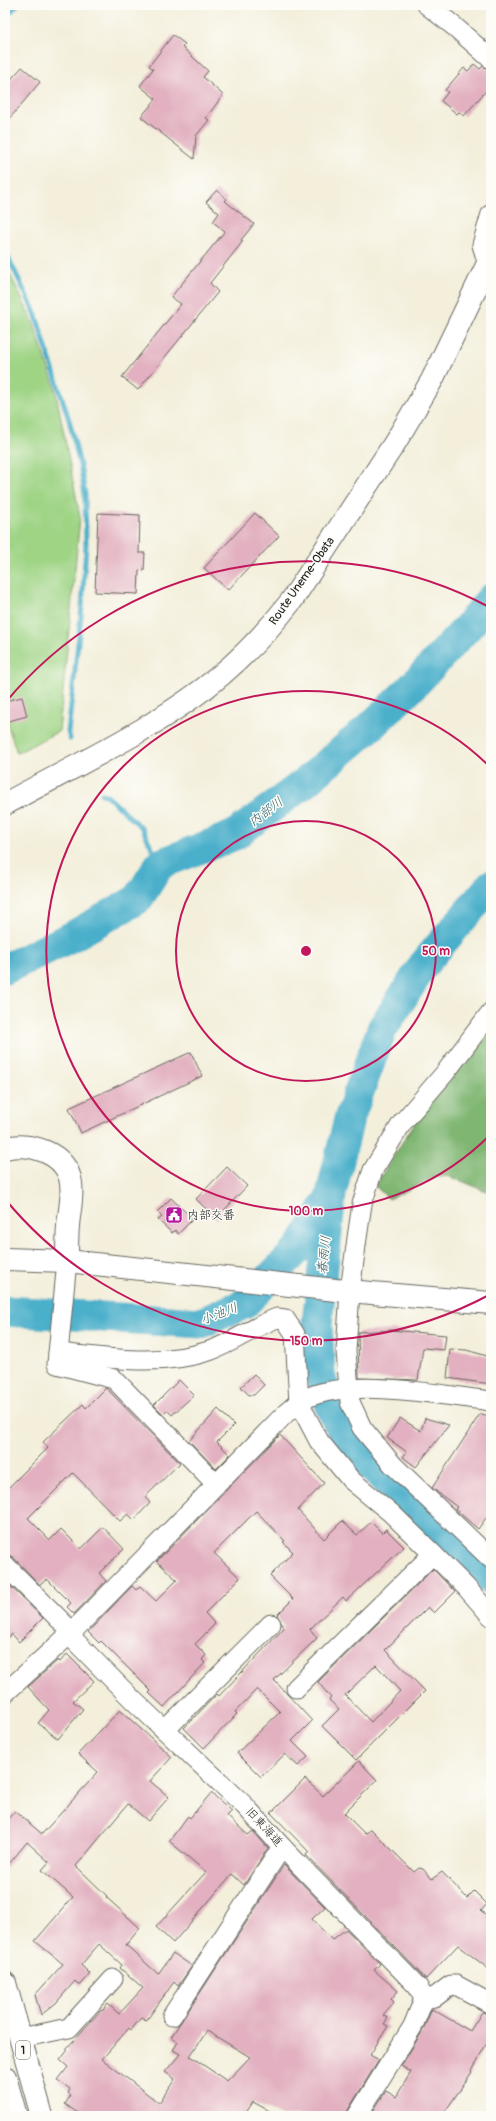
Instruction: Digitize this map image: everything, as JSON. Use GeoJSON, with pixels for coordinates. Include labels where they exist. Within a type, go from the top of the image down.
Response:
{"type":"FeatureCollection","features":[{"type":"Feature","properties":{"kind":"main road","name":"Route Uneme-Obata"},"geometry":{"type":"LineString","coordinates":[[5,804],[150,725],[220,675],[274,623],[292,600],[396,441],[432,380],[489,261]]}},
{"type":"Feature","properties":{"kind":"main road"},"geometry":{"type":"LineString","coordinates":[[5,1148],[14,1146],[33,1147],[44,1150],[56,1157],[65,1169],[70,1181],[72,1199],[67,1261]]}},
{"type":"Feature","properties":{"kind":"main road"},"geometry":{"type":"LineString","coordinates":[[5,1259],[67,1261],[343,1291],[491,1303]]}},
{"type":"Feature","properties":{"kind":"main road","name":"1"},"geometry":{"type":"LineString","coordinates":[[5,1983],[42,2116]]}},
{"type":"Feature","properties":{"kind":"main road"},"geometry":{"type":"LineString","coordinates":[[5,2077],[11,2112]]}},
{"type":"Feature","properties":{"kind":"street"},"geometry":{"type":"LineString","coordinates":[[427,5],[455,27],[491,59]]}},
{"type":"Feature","properties":{"kind":"street"},"geometry":{"type":"LineString","coordinates":[[489,261],[482,244],[491,214]]}},
{"type":"Feature","properties":{"kind":"street"},"geometry":{"type":"LineString","coordinates":[[491,1012],[445,1073],[402,1123],[373,1170],[362,1204],[343,1291],[346,1351],[344,1388],[366,1433],[393,1465],[491,1559]]}},
{"type":"Feature","properties":{"kind":"street"},"geometry":{"type":"LineString","coordinates":[[67,1261],[57,1364],[114,1379],[216,1484]]}},
{"type":"Feature","properties":{"kind":"street"},"geometry":{"type":"LineString","coordinates":[[58,1352],[151,1361],[175,1359],[192,1356],[224,1345],[243,1337],[268,1321],[277,1318],[285,1320],[295,1334],[304,1400],[319,1441],[340,1469],[433,1554],[490,1614]]}},
{"type":"Feature","properties":{"kind":"street"},"geometry":{"type":"LineString","coordinates":[[5,1693],[72,1632],[286,1413],[304,1400],[344,1388],[389,1390],[491,1401]]}},
{"type":"Feature","properties":{"kind":"street"},"geometry":{"type":"LineString","coordinates":[[296,1688],[433,1554]]}},
{"type":"Feature","properties":{"kind":"street","name":"旧東海道"},"geometry":{"type":"LineString","coordinates":[[5,1565],[72,1632],[75,1641],[245,1806],[282,1847],[418,1987],[424,1999]]}},
{"type":"Feature","properties":{"kind":"street"},"geometry":{"type":"LineString","coordinates":[[165,1730],[271,1624]]}},
{"type":"Feature","properties":{"kind":"street"},"geometry":{"type":"LineString","coordinates":[[172,2016],[282,1847]]}},
{"type":"Feature","properties":{"kind":"street"},"geometry":{"type":"LineString","coordinates":[[20,2038],[69,2028],[112,1979]]}},
{"type":"Feature","properties":{"kind":"street"},"geometry":{"type":"LineString","coordinates":[[357,2116],[412,2026],[424,1999],[434,1996],[451,1985],[456,1985],[491,2004]]}},
{"type":"Feature","properties":{"kind":"green space"},"geometry":{"type":"Polygon","coordinates":[[[5,264],[33,322],[55,388],[80,517],[59,731],[17,753],[5,717],[5,264]]]}},
{"type":"Feature","properties":{"kind":"green space"},"geometry":{"type":"Polygon","coordinates":[[[491,1007],[491,1193],[449,1176],[433,1178],[389,1199],[375,1186],[469,1036],[491,1007]]]}},
{"type":"Feature","properties":{"kind":"building"},"geometry":{"type":"Polygon","coordinates":[[[173,35],[185,44],[182,47],[208,71],[203,77],[223,95],[206,118],[209,120],[196,136],[194,159],[141,117],[156,99],[140,86],[153,69],[149,66],[173,35]]]}},
{"type":"Feature","properties":{"kind":"building"},"geometry":{"type":"Polygon","coordinates":[[[474,64],[480,69],[483,66],[491,71],[491,85],[464,116],[459,112],[457,114],[441,101],[448,92],[445,90],[464,68],[468,71],[474,64]]]}},
{"type":"Feature","properties":{"kind":"building"},"geometry":{"type":"Polygon","coordinates":[[[22,67],[40,82],[5,124],[5,86],[22,67]]]}},
{"type":"Feature","properties":{"kind":"building"},"geometry":{"type":"Polygon","coordinates":[[[217,190],[227,199],[225,201],[254,224],[241,240],[243,241],[210,283],[218,292],[138,390],[122,377],[181,304],[171,297],[225,231],[213,222],[219,213],[206,202],[217,190]]]}},
{"type":"Feature","properties":{"kind":"building"},"geometry":{"type":"Polygon","coordinates":[[[98,513],[140,515],[139,553],[145,553],[144,571],[139,570],[138,594],[95,592],[98,513]]]}},
{"type":"Feature","properties":{"kind":"building"},"geometry":{"type":"Polygon","coordinates":[[[255,513],[279,536],[228,590],[204,568],[255,513]]]}},
{"type":"Feature","properties":{"kind":"building"},"geometry":{"type":"Polygon","coordinates":[[[22,697],[27,716],[5,722],[5,701],[22,697]]]}},
{"type":"Feature","properties":{"kind":"building"},"geometry":{"type":"Polygon","coordinates":[[[191,1052],[202,1076],[81,1133],[69,1108],[191,1052]]]}},
{"type":"Feature","properties":{"kind":"building"},"geometry":{"type":"Polygon","coordinates":[[[227,1167],[247,1186],[216,1219],[196,1199],[227,1167]]]}},
{"type":"Feature","properties":{"kind":"building","name":"内部交番"},"geometry":{"type":"Polygon","coordinates":[[[171,1198],[193,1219],[178,1234],[175,1230],[172,1233],[158,1220],[162,1217],[157,1212],[171,1198]]]}},
{"type":"Feature","properties":{"kind":"building"},"geometry":{"type":"Polygon","coordinates":[[[391,1330],[446,1335],[444,1350],[423,1348],[418,1380],[359,1378],[358,1332],[391,1330]]]}},
{"type":"Feature","properties":{"kind":"building"},"geometry":{"type":"Polygon","coordinates":[[[450,1349],[466,1350],[491,1357],[491,1384],[447,1378],[450,1349]]]}},
{"type":"Feature","properties":{"kind":"building"},"geometry":{"type":"Polygon","coordinates":[[[254,1374],[264,1385],[254,1395],[249,1395],[241,1387],[254,1374]]]}},
{"type":"Feature","properties":{"kind":"building"},"geometry":{"type":"Polygon","coordinates":[[[179,1380],[194,1395],[172,1415],[167,1410],[163,1414],[154,1405],[179,1380]]]}},
{"type":"Feature","properties":{"kind":"building"},"geometry":{"type":"Polygon","coordinates":[[[106,1388],[180,1463],[145,1497],[150,1503],[134,1520],[128,1514],[120,1521],[73,1473],[28,1518],[50,1540],[61,1529],[81,1549],[103,1527],[124,1549],[99,1573],[106,1581],[74,1614],[67,1607],[71,1603],[47,1579],[40,1585],[13,1557],[5,1554],[5,1491],[48,1448],[43,1442],[83,1404],[86,1408],[106,1388]]]}},
{"type":"Feature","properties":{"kind":"building"},"geometry":{"type":"Polygon","coordinates":[[[218,1409],[234,1425],[217,1442],[230,1455],[216,1469],[189,1441],[218,1409]]]}},
{"type":"Feature","properties":{"kind":"building"},"geometry":{"type":"Polygon","coordinates":[[[480,1414],[491,1416],[491,1511],[478,1529],[455,1509],[457,1507],[432,1488],[480,1414]]]}},
{"type":"Feature","properties":{"kind":"building"},"geometry":{"type":"Polygon","coordinates":[[[400,1418],[421,1431],[425,1418],[449,1425],[416,1467],[403,1457],[407,1452],[387,1438],[400,1418]]]}},
{"type":"Feature","properties":{"kind":"building"},"geometry":{"type":"Polygon","coordinates":[[[280,1435],[324,1483],[298,1510],[324,1539],[342,1521],[357,1535],[371,1522],[382,1533],[386,1529],[404,1547],[346,1601],[343,1597],[310,1629],[317,1638],[274,1680],[312,1721],[292,1741],[308,1757],[298,1766],[285,1754],[261,1777],[237,1753],[280,1712],[257,1689],[235,1712],[237,1714],[204,1748],[184,1728],[217,1694],[219,1696],[284,1628],[277,1615],[293,1599],[270,1576],[293,1552],[283,1542],[285,1541],[256,1511],[214,1553],[240,1578],[205,1613],[215,1624],[195,1644],[206,1655],[202,1660],[205,1663],[164,1707],[149,1693],[151,1691],[101,1641],[99,1643],[88,1632],[132,1586],[136,1590],[140,1586],[156,1601],[177,1580],[157,1561],[280,1435]]]}},
{"type":"Feature","properties":{"kind":"building"},"geometry":{"type":"Polygon","coordinates":[[[433,1569],[455,1592],[434,1613],[428,1607],[385,1650],[425,1691],[356,1760],[322,1726],[339,1709],[329,1700],[331,1698],[318,1682],[433,1569]],[[376,1665],[345,1695],[371,1722],[400,1691],[376,1665]]]}},
{"type":"Feature","properties":{"kind":"building"},"geometry":{"type":"Polygon","coordinates":[[[5,1581],[43,1618],[19,1642],[12,1634],[5,1641],[5,1581]]]}},
{"type":"Feature","properties":{"kind":"building"},"geometry":{"type":"Polygon","coordinates":[[[67,1654],[94,1681],[73,1701],[83,1709],[58,1739],[38,1723],[49,1710],[28,1687],[58,1660],[60,1662],[67,1654]]]}},
{"type":"Feature","properties":{"kind":"building"},"geometry":{"type":"Polygon","coordinates":[[[120,1710],[172,1757],[150,1781],[169,1797],[148,1821],[128,1804],[76,1866],[107,1896],[106,1897],[140,1928],[126,1945],[158,1974],[173,1953],[192,1966],[178,1986],[174,1982],[146,2021],[141,2018],[131,2030],[129,2028],[102,2059],[159,2103],[175,2079],[165,2072],[180,2054],[173,2050],[178,2042],[171,2037],[284,1865],[325,1907],[312,1919],[332,1940],[346,1929],[380,1964],[374,1970],[398,1991],[391,1999],[394,2002],[383,2015],[388,2018],[384,2024],[388,2026],[370,2055],[379,2060],[348,2110],[346,2116],[279,2116],[253,2102],[244,2116],[82,2116],[65,2104],[71,2095],[68,2093],[70,2089],[58,2080],[68,2067],[60,2060],[68,2050],[66,2049],[108,2004],[119,2014],[143,1988],[120,1968],[122,1965],[99,1944],[81,1965],[90,1974],[80,1986],[75,1981],[56,2003],[41,2015],[35,1995],[63,1964],[35,1941],[73,1897],[42,1870],[49,1862],[27,1842],[5,1869],[5,1822],[15,1811],[42,1834],[98,1772],[78,1754],[120,1710]],[[207,2031],[190,2056],[227,2081],[250,2057],[207,2031]]]}},
{"type":"Feature","properties":{"kind":"building"},"geometry":{"type":"Polygon","coordinates":[[[359,1761],[377,1780],[344,1813],[365,1834],[371,1829],[414,1872],[419,1868],[423,1869],[432,1879],[442,1872],[467,1898],[474,1891],[487,1904],[481,1911],[491,1917],[491,1971],[458,1945],[426,1979],[306,1855],[309,1852],[271,1813],[305,1779],[323,1796],[359,1761]]]}},
{"type":"Feature","properties":{"kind":"building"},"geometry":{"type":"Polygon","coordinates":[[[211,1793],[232,1811],[227,1816],[248,1835],[253,1831],[268,1848],[244,1885],[232,1874],[173,1943],[156,1927],[206,1872],[169,1841],[188,1816],[190,1818],[211,1793]]]}},
{"type":"Feature","properties":{"kind":"building"},"geometry":{"type":"Polygon","coordinates":[[[432,2009],[470,2031],[482,2012],[491,2015],[491,2036],[471,2071],[472,2072],[442,2116],[370,2116],[386,2091],[396,2097],[411,2072],[401,2066],[422,2032],[432,2009]]]}},
{"type":"Feature","properties":{"kind":"waterway"},"geometry":{"type":"LineString","coordinates":[[5,18],[17,5]]}},
{"type":"Feature","properties":{"kind":"waterway"},"geometry":{"type":"LineString","coordinates":[[5,251],[35,313],[70,423],[85,494],[86,545],[82,607],[68,732],[70,739]]}},
{"type":"Feature","properties":{"kind":"waterway","name":"内部川"},"geometry":{"type":"LineString","coordinates":[[5,969],[71,937],[138,899],[160,864],[235,835],[307,781],[371,726],[410,689],[466,629],[491,599]]}},
{"type":"Feature","properties":{"kind":"waterway"},"geometry":{"type":"LineString","coordinates":[[102,794],[106,795],[142,828],[160,864]]}},
{"type":"Feature","properties":{"kind":"waterway","name":"春雨川"},"geometry":{"type":"LineString","coordinates":[[491,885],[424,964],[382,1029],[349,1119],[331,1194],[317,1324],[320,1375],[329,1404],[343,1431],[367,1462],[436,1531],[491,1579]]}},
{"type":"Feature","properties":{"kind":"waterway","name":"小池川"},"geometry":{"type":"LineString","coordinates":[[5,1311],[201,1323],[244,1304],[301,1246],[326,1204]]}},
{"type":"Feature","properties":{"kind":"place","name":"内部交番"},"geometry":{"type":"Point","coordinates":[174,1215]}}]}
